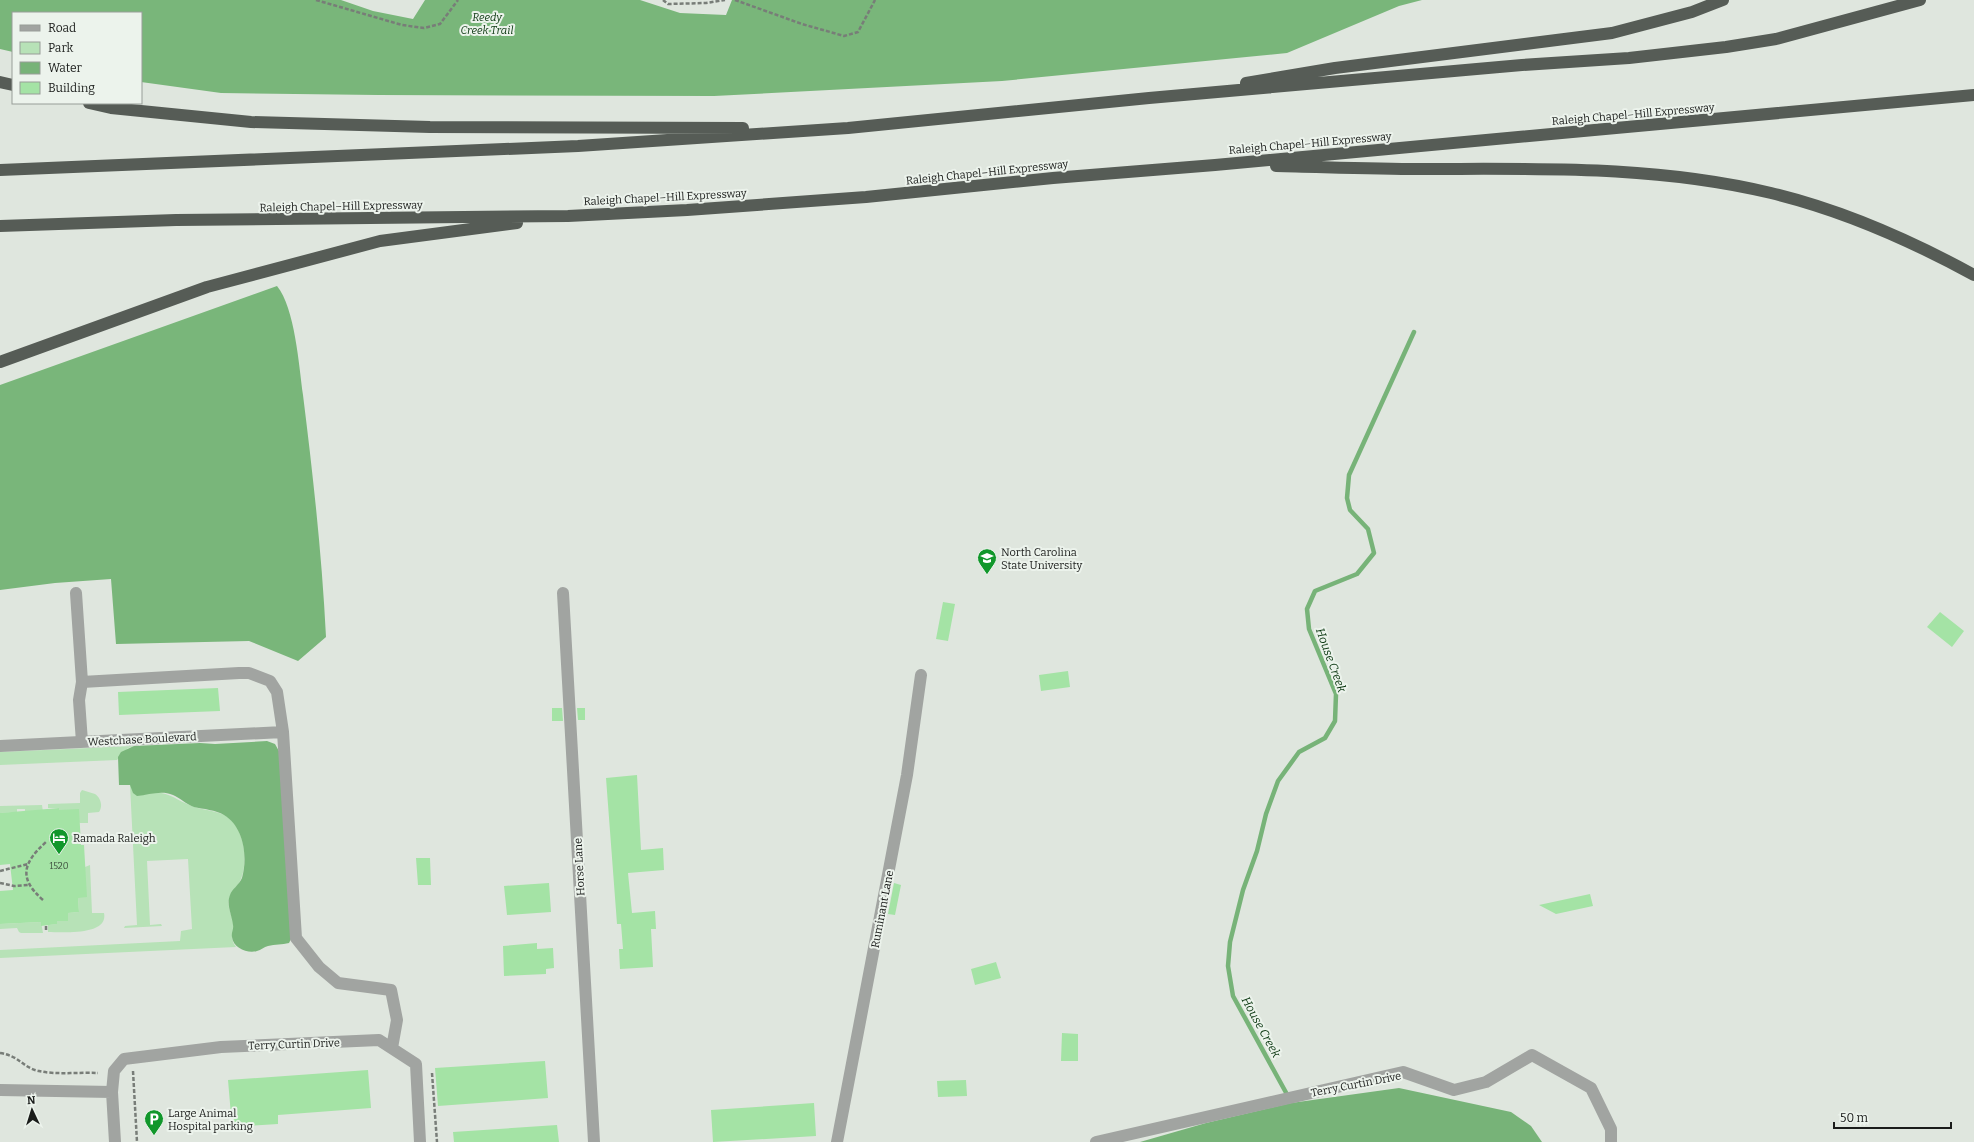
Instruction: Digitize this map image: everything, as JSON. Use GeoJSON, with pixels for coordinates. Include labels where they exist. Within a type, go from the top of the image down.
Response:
{"type":"FeatureCollection","features":[{"type":"Feature","properties":{"kind":"highway"},"geometry":{"type":"LineString","coordinates":[[1149,98],[1335,68],[1612,32],[1692,12],[1723,0]]}},
{"type":"Feature","properties":{"kind":"highway"},"geometry":{"type":"LineString","coordinates":[[0,170],[570,146],[848,128],[1149,98],[1522,65],[1629,58],[1726,47],[1776,39],[1920,0]]}},
{"type":"Feature","properties":{"kind":"highway"},"geometry":{"type":"LineString","coordinates":[[0,82],[12,85]]}},
{"type":"Feature","properties":{"kind":"highway"},"geometry":{"type":"LineString","coordinates":[[1793,113],[1974,89]]}},
{"type":"Feature","properties":{"kind":"highway","name":"Raleigh Chapel–Hill Expressway"},"geometry":{"type":"LineString","coordinates":[[0,226],[176,220],[568,216],[687,210],[866,197],[1053,178],[1215,165],[1793,113],[1974,95]]}},
{"type":"Feature","properties":{"kind":"highway"},"geometry":{"type":"LineString","coordinates":[[93,104],[111,108],[251,122],[438,127],[848,128]]}},
{"type":"Feature","properties":{"kind":"highway"},"geometry":{"type":"LineString","coordinates":[[1215,165],[1417,169],[1582,169],[1682,177],[1772,193],[1818,207],[1900,238],[1938,255],[1974,275]]}},
{"type":"Feature","properties":{"kind":"highway"},"geometry":{"type":"LineString","coordinates":[[0,362],[208,286],[373,243],[568,216]]}},
{"type":"Feature","properties":{"kind":"street"},"geometry":{"type":"LineString","coordinates":[[76,593],[82,682],[79,700],[82,742]]}},
{"type":"Feature","properties":{"kind":"street","name":"Horse Lane"},"geometry":{"type":"LineString","coordinates":[[563,593],[594,1142]]}},
{"type":"Feature","properties":{"kind":"street"},"geometry":{"type":"LineString","coordinates":[[82,682],[249,673],[270,681],[277,692],[283,732],[296,938],[319,968],[338,983],[392,990],[397,1020],[392,1048]]}},
{"type":"Feature","properties":{"kind":"street","name":"Ruminant Lane"},"geometry":{"type":"LineString","coordinates":[[837,1142],[908,775],[921,675]]}},
{"type":"Feature","properties":{"kind":"street","name":"Westchase Boulevard"},"geometry":{"type":"LineString","coordinates":[[0,746],[283,732]]}},
{"type":"Feature","properties":{"kind":"street","name":"Terry Curtin Drive"},"geometry":{"type":"LineString","coordinates":[[115,1142],[112,1092],[114,1071],[124,1059],[221,1046],[379,1040],[416,1064],[420,1142]]}},
{"type":"Feature","properties":{"kind":"street","name":"Terry Curtin Drive"},"geometry":{"type":"LineString","coordinates":[[1096,1142],[1403,1072],[1454,1090],[1486,1082],[1532,1055],[1591,1088],[1611,1129],[1611,1142]]}},
{"type":"Feature","properties":{"kind":"street"},"geometry":{"type":"LineString","coordinates":[[0,1090],[112,1092]]}},
{"type":"Feature","properties":{"kind":"path"},"geometry":{"type":"LineString","coordinates":[[316,0],[402,25],[424,28],[440,24],[458,0]]}},
{"type":"Feature","properties":{"kind":"path"},"geometry":{"type":"LineString","coordinates":[[663,0],[668,4],[706,3],[725,0]]}},
{"type":"Feature","properties":{"kind":"path"},"geometry":{"type":"LineString","coordinates":[[735,0],[802,24],[844,36],[858,32],[875,0]]}},
{"type":"Feature","properties":{"kind":"path"},"geometry":{"type":"LineString","coordinates":[[43,900],[29,885],[27,872],[31,856],[46,842]]}},
{"type":"Feature","properties":{"kind":"path"},"geometry":{"type":"LineString","coordinates":[[0,871],[28,864]]}},
{"type":"Feature","properties":{"kind":"path"},"geometry":{"type":"LineString","coordinates":[[0,883],[14,886],[29,885]]}},
{"type":"Feature","properties":{"kind":"path"},"geometry":{"type":"LineString","coordinates":[[46,926],[46,932]]}},
{"type":"Feature","properties":{"kind":"path"},"geometry":{"type":"LineString","coordinates":[[0,1053],[11,1054],[29,1068],[39,1071],[98,1073]]}},
{"type":"Feature","properties":{"kind":"path"},"geometry":{"type":"LineString","coordinates":[[132,1068],[137,1142]]}},
{"type":"Feature","properties":{"kind":"green space","name":"Reedy Creek Trail"},"geometry":{"type":"Polygon","coordinates":[[[0,0],[341,0],[373,11],[413,19],[425,0],[640,0],[680,13],[726,15],[732,0],[1422,0],[1399,6],[1287,53],[1002,81],[714,96],[221,93],[142,82],[142,12],[12,12],[12,52],[0,49],[0,0]]]}},
{"type":"Feature","properties":{"kind":"green space"},"geometry":{"type":"Polygon","coordinates":[[[277,286],[288,308],[298,354],[317,516],[326,637],[298,661],[249,641],[116,644],[111,579],[55,583],[0,590],[0,385],[277,286]]]}},
{"type":"Feature","properties":{"kind":"green space"},"geometry":{"type":"Polygon","coordinates":[[[267,741],[275,744],[280,753],[291,939],[289,943],[271,945],[257,951],[249,952],[238,947],[233,941],[232,936],[233,926],[229,899],[231,893],[242,878],[245,861],[243,843],[236,827],[231,820],[221,813],[194,807],[176,796],[160,793],[137,796],[133,793],[130,785],[119,785],[118,757],[121,752],[134,746],[267,741]]]}},
{"type":"Feature","properties":{"kind":"green space"},"geometry":{"type":"Polygon","coordinates":[[[134,746],[128,748],[117,760],[0,765],[0,752],[134,746]]]}},
{"type":"Feature","properties":{"kind":"green space"},"geometry":{"type":"Polygon","coordinates":[[[130,785],[143,795],[158,793],[169,795],[196,807],[222,814],[235,825],[243,842],[244,852],[241,879],[231,894],[229,903],[234,924],[232,940],[236,947],[0,958],[0,950],[180,941],[181,931],[192,929],[188,859],[147,861],[150,925],[161,924],[162,926],[124,928],[125,926],[137,925],[130,785]]]}},
{"type":"Feature","properties":{"kind":"green space"},"geometry":{"type":"Polygon","coordinates":[[[82,790],[95,794],[101,802],[99,812],[88,813],[88,823],[80,823],[59,810],[59,808],[48,808],[48,804],[80,803],[80,793],[82,790]]]}},
{"type":"Feature","properties":{"kind":"green space"},"geometry":{"type":"Polygon","coordinates":[[[42,805],[43,812],[25,812],[25,809],[17,809],[17,812],[0,813],[0,806],[42,805]]]}},
{"type":"Feature","properties":{"kind":"green space"},"geometry":{"type":"Polygon","coordinates":[[[90,865],[92,913],[104,913],[104,920],[99,926],[83,931],[48,932],[48,925],[57,924],[57,921],[68,921],[68,913],[79,912],[78,898],[85,867],[90,865]]]}},
{"type":"Feature","properties":{"kind":"green space"},"geometry":{"type":"Polygon","coordinates":[[[41,922],[43,933],[21,933],[17,928],[0,929],[0,924],[41,922]]]}},
{"type":"Feature","properties":{"kind":"water"},"geometry":{"type":"Polygon","coordinates":[[[1399,1088],[1511,1112],[1531,1126],[1542,1142],[1140,1142],[1206,1123],[1291,1103],[1399,1088]]]}},
{"type":"Feature","properties":{"kind":"building"},"geometry":{"type":"Polygon","coordinates":[[[943,602],[955,604],[948,641],[936,639],[943,602]]]}},
{"type":"Feature","properties":{"kind":"building"},"geometry":{"type":"Polygon","coordinates":[[[1940,612],[1964,631],[1952,647],[1927,627],[1940,612]]]}},
{"type":"Feature","properties":{"kind":"building"},"geometry":{"type":"Polygon","coordinates":[[[1068,671],[1070,687],[1041,691],[1039,675],[1068,671]]]}},
{"type":"Feature","properties":{"kind":"building"},"geometry":{"type":"Polygon","coordinates":[[[218,688],[220,711],[119,715],[118,692],[218,688]]]}},
{"type":"Feature","properties":{"kind":"building"},"geometry":{"type":"Polygon","coordinates":[[[552,708],[562,708],[563,721],[552,721],[552,708]]]}},
{"type":"Feature","properties":{"kind":"building"},"geometry":{"type":"Polygon","coordinates":[[[577,708],[585,708],[585,720],[578,720],[577,708]]]}},
{"type":"Feature","properties":{"kind":"building"},"geometry":{"type":"Polygon","coordinates":[[[637,775],[641,850],[663,848],[664,870],[628,873],[632,913],[655,911],[656,929],[651,929],[653,967],[620,969],[619,949],[623,949],[621,924],[617,924],[606,778],[637,775]]]}},
{"type":"Feature","properties":{"kind":"building"},"geometry":{"type":"Polygon","coordinates":[[[59,808],[59,810],[79,809],[81,845],[84,845],[87,897],[78,898],[79,912],[68,913],[68,921],[57,921],[57,924],[41,926],[41,922],[0,924],[0,891],[13,890],[10,864],[0,865],[0,813],[59,808]]]}},
{"type":"Feature","properties":{"kind":"building"},"geometry":{"type":"Polygon","coordinates":[[[416,858],[430,858],[431,885],[418,885],[416,858]]]}},
{"type":"Feature","properties":{"kind":"building"},"geometry":{"type":"Polygon","coordinates":[[[549,883],[551,912],[507,915],[504,886],[549,883]]]}},
{"type":"Feature","properties":{"kind":"building"},"geometry":{"type":"Polygon","coordinates":[[[894,883],[901,885],[895,915],[888,914],[894,883]]]}},
{"type":"Feature","properties":{"kind":"building"},"geometry":{"type":"Polygon","coordinates":[[[1590,894],[1593,906],[1556,914],[1539,905],[1590,894]]]}},
{"type":"Feature","properties":{"kind":"building"},"geometry":{"type":"Polygon","coordinates":[[[537,943],[537,949],[553,948],[554,968],[546,969],[546,974],[504,976],[503,946],[537,943]]]}},
{"type":"Feature","properties":{"kind":"building"},"geometry":{"type":"Polygon","coordinates":[[[996,962],[1001,978],[975,985],[971,969],[996,962]]]}},
{"type":"Feature","properties":{"kind":"building"},"geometry":{"type":"Polygon","coordinates":[[[1062,1033],[1078,1034],[1078,1061],[1061,1061],[1062,1033]]]}},
{"type":"Feature","properties":{"kind":"building"},"geometry":{"type":"Polygon","coordinates":[[[545,1061],[548,1098],[438,1106],[435,1068],[545,1061]]]}},
{"type":"Feature","properties":{"kind":"building"},"geometry":{"type":"Polygon","coordinates":[[[368,1070],[371,1108],[278,1115],[278,1124],[232,1127],[228,1080],[368,1070]]]}},
{"type":"Feature","properties":{"kind":"building"},"geometry":{"type":"Polygon","coordinates":[[[966,1080],[967,1096],[938,1097],[937,1081],[966,1080]]]}},
{"type":"Feature","properties":{"kind":"building"},"geometry":{"type":"Polygon","coordinates":[[[814,1103],[816,1136],[713,1142],[711,1110],[814,1103]]]}},
{"type":"Feature","properties":{"kind":"building"},"geometry":{"type":"Polygon","coordinates":[[[557,1125],[559,1142],[454,1142],[453,1132],[557,1125]]]}},
{"type":"Feature","properties":{"kind":"waterway","name":"House Creek"},"geometry":{"type":"LineString","coordinates":[[1289,1098],[1233,996],[1228,966],[1230,942],[1243,890],[1257,851],[1266,814],[1278,781],[1299,752],[1325,738],[1335,721],[1336,694],[1309,629],[1307,609],[1315,591],[1357,574],[1374,553],[1368,529],[1350,510],[1347,498],[1349,475],[1414,332]]}},
{"type":"Feature","properties":{"kind":"place","name":"North Carolina State University"},"geometry":{"type":"Point","coordinates":[987,575]}},
{"type":"Feature","properties":{"kind":"place","name":"Ramada Raleigh"},"geometry":{"type":"Point","coordinates":[59,855]}},
{"type":"Feature","properties":{"kind":"place","name":"Large Animal Hospital parking"},"geometry":{"type":"Point","coordinates":[154,1136]}}]}
